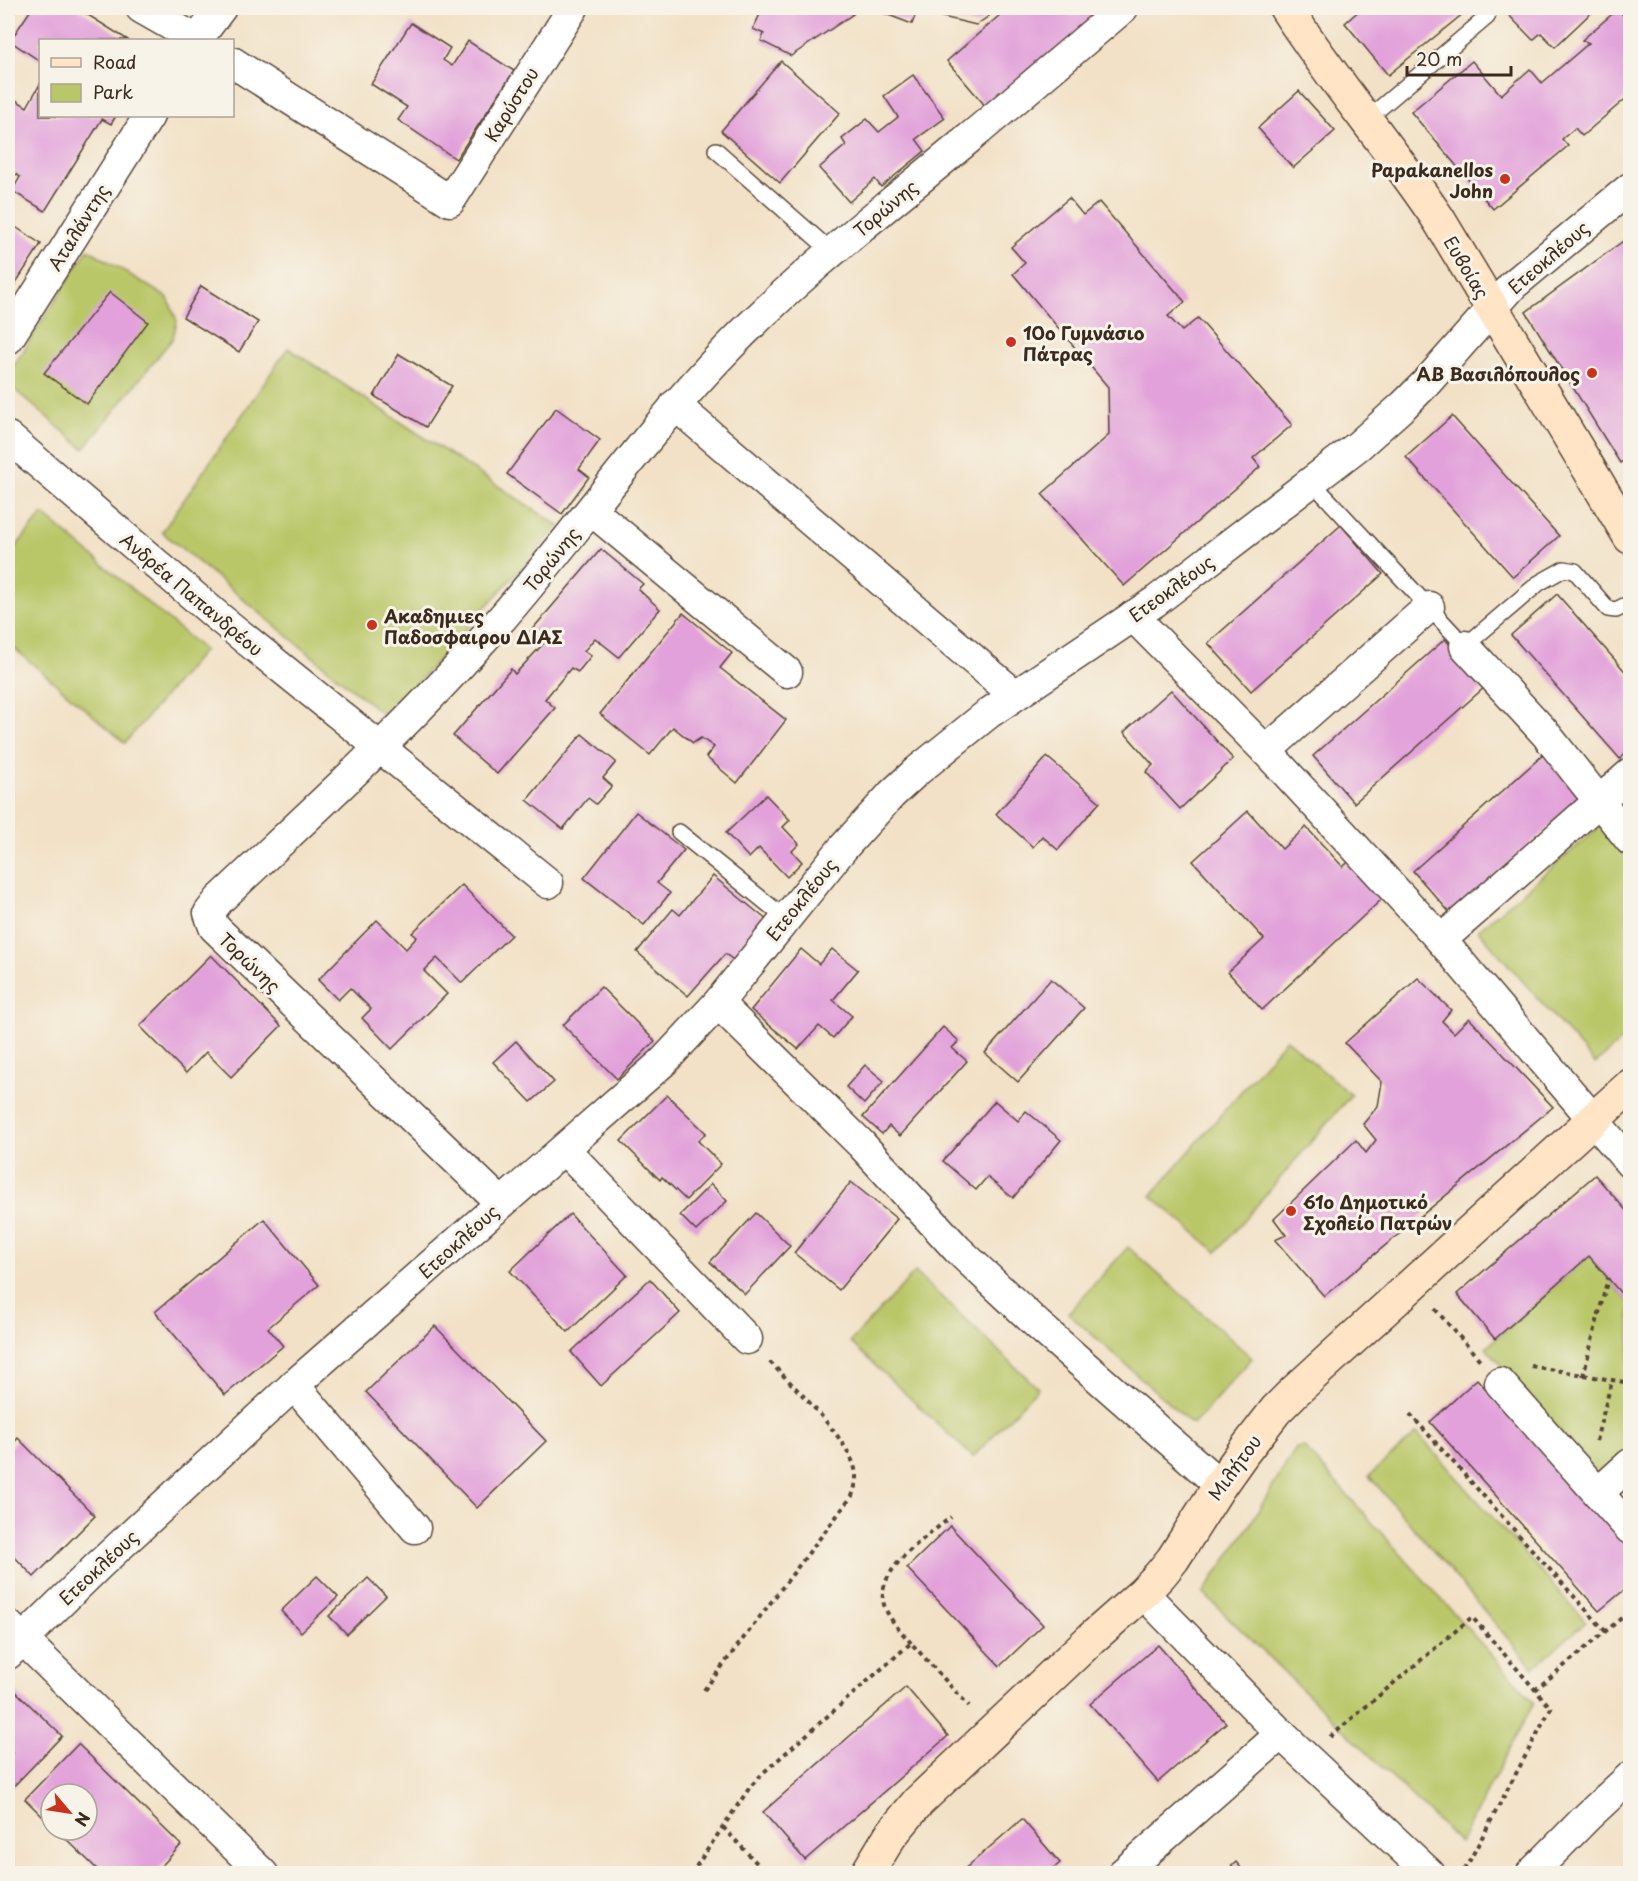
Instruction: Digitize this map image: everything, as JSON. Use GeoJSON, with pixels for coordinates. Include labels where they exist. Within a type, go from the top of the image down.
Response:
{"type":"FeatureCollection","features":[{"type":"Feature","properties":{"kind":"street"},"geometry":{"type":"LineString","coordinates":[[141,8],[195,39]]}},
{"type":"Feature","properties":{"kind":"street"},"geometry":{"type":"LineString","coordinates":[[198,39],[221,8]]}},
{"type":"Feature","properties":{"kind":"street","name":"Καρύστου"},"geometry":{"type":"LineString","coordinates":[[234,63],[450,201],[573,8]]}},
{"type":"Feature","properties":{"kind":"street","name":"Τορώνης"},"geometry":{"type":"LineString","coordinates":[[501,1203],[214,927],[209,913],[219,900],[380,747],[474,650],[675,405],[761,315],[832,252],[1123,8]]}},
{"type":"Feature","properties":{"kind":"street","name":"Ευβοίας"},"geometry":{"type":"LineString","coordinates":[[1286,8],[1439,220],[1630,537]]}},
{"type":"Feature","properties":{"kind":"street","name":"Αταλάντης"},"geometry":{"type":"LineString","coordinates":[[8,339],[148,117]]}},
{"type":"Feature","properties":{"kind":"street","name":"Ετεοκλέους"},"geometry":{"type":"LineString","coordinates":[[12,1640],[98,1566],[294,1385],[663,1062],[718,1003],[843,848],[892,794],[944,748],[1015,695],[1181,582],[1358,446],[1404,405],[1512,285],[1630,188]]}},
{"type":"Feature","properties":{"kind":"street"},"geometry":{"type":"LineString","coordinates":[[675,405],[1015,695]]}},
{"type":"Feature","properties":{"kind":"street","name":"Ανδρέα Παπανδρέου"},"geometry":{"type":"LineString","coordinates":[[8,437],[217,616],[548,883]]}},
{"type":"Feature","properties":{"kind":"street"},"geometry":{"type":"LineString","coordinates":[[591,510],[787,672]]}},
{"type":"Feature","properties":{"kind":"street"},"geometry":{"type":"LineString","coordinates":[[1266,752],[1430,607]]}},
{"type":"Feature","properties":{"kind":"street"},"geometry":{"type":"LineString","coordinates":[[1133,616],[1266,752],[1440,940],[1630,1163]]}},
{"type":"Feature","properties":{"kind":"street"},"geometry":{"type":"LineString","coordinates":[[1465,646],[1545,733],[1630,840]]}},
{"type":"Feature","properties":{"kind":"street"},"geometry":{"type":"LineString","coordinates":[[1440,940],[1630,774]]}},
{"type":"Feature","properties":{"kind":"street"},"geometry":{"type":"LineString","coordinates":[[718,1003],[861,1144],[957,1249],[1038,1325],[1220,1485]]}},
{"type":"Feature","properties":{"kind":"street","name":"Μιλήτου"},"geometry":{"type":"LineString","coordinates":[[867,1874],[904,1818],[992,1731],[1143,1593],[1173,1558],[1220,1485],[1263,1426],[1294,1392],[1630,1086]]}},
{"type":"Feature","properties":{"kind":"street"},"geometry":{"type":"LineString","coordinates":[[565,1150],[747,1339]]}},
{"type":"Feature","properties":{"kind":"street"},"geometry":{"type":"LineString","coordinates":[[1494,1371],[1630,1530]]}},
{"type":"Feature","properties":{"kind":"street"},"geometry":{"type":"LineString","coordinates":[[294,1385],[415,1528]]}},
{"type":"Feature","properties":{"kind":"street"},"geometry":{"type":"LineString","coordinates":[[1592,1487],[1630,1464]]}},
{"type":"Feature","properties":{"kind":"street"},"geometry":{"type":"LineString","coordinates":[[1143,1593],[1281,1734],[1430,1874]]}},
{"type":"Feature","properties":{"kind":"street"},"geometry":{"type":"LineString","coordinates":[[12,1640],[263,1874]]}},
{"type":"Feature","properties":{"kind":"street"},"geometry":{"type":"LineString","coordinates":[[1122,1874],[1281,1734]]}},
{"type":"Feature","properties":{"kind":"street"},"geometry":{"type":"LineString","coordinates":[[1531,1874],[1587,1816],[1630,1777]]}},
{"type":"Feature","properties":{"kind":"lane"},"geometry":{"type":"LineString","coordinates":[[1366,120],[1487,17],[1489,8]]}},
{"type":"Feature","properties":{"kind":"lane"},"geometry":{"type":"LineString","coordinates":[[716,150],[832,252]]}},
{"type":"Feature","properties":{"kind":"lane"},"geometry":{"type":"LineString","coordinates":[[1311,481],[1465,646],[1539,583],[1564,569],[1575,571],[1608,609],[1616,610],[1630,603]]}},
{"type":"Feature","properties":{"kind":"lane"},"geometry":{"type":"LineString","coordinates":[[679,832],[786,918]]}},
{"type":"Feature","properties":{"kind":"path"},"geometry":{"type":"LineString","coordinates":[[1583,1376],[1608,1278]]}},
{"type":"Feature","properties":{"kind":"path"},"geometry":{"type":"LineString","coordinates":[[1412,1284],[1477,1357],[1494,1371]]}},
{"type":"Feature","properties":{"kind":"path"},"geometry":{"type":"LineString","coordinates":[[704,1690],[852,1496],[857,1477],[850,1456],[837,1434],[747,1339]]}},
{"type":"Feature","properties":{"kind":"path"},"geometry":{"type":"LineString","coordinates":[[1477,1357],[1494,1371]]}},
{"type":"Feature","properties":{"kind":"path"},"geometry":{"type":"LineString","coordinates":[[1530,1366],[1630,1383]]}},
{"type":"Feature","properties":{"kind":"path"},"geometry":{"type":"LineString","coordinates":[[1592,1487],[1612,1380]]}},
{"type":"Feature","properties":{"kind":"path"},"geometry":{"type":"LineString","coordinates":[[1410,1414],[1606,1632]]}},
{"type":"Feature","properties":{"kind":"path"},"geometry":{"type":"LineString","coordinates":[[951,1517],[901,1560],[885,1581],[883,1599],[895,1623],[911,1643],[992,1731]]}},
{"type":"Feature","properties":{"kind":"path"},"geometry":{"type":"LineString","coordinates":[[1535,1690],[1630,1611]]}},
{"type":"Feature","properties":{"kind":"path"},"geometry":{"type":"LineString","coordinates":[[1306,1757],[1472,1617],[1551,1708],[1463,1874]]}},
{"type":"Feature","properties":{"kind":"path"},"geometry":{"type":"LineString","coordinates":[[691,1874],[750,1787],[764,1772],[911,1643]]}},
{"type":"Feature","properties":{"kind":"path"},"geometry":{"type":"LineString","coordinates":[[723,1827],[767,1874]]}},
{"type":"Feature","properties":{"kind":"green space"},"geometry":{"type":"Polygon","coordinates":[[[88,249],[168,298],[177,321],[173,338],[84,449],[8,384],[8,375],[88,249]]]}},
{"type":"Feature","properties":{"kind":"green space","name":"Ακαδημιες Παδοσφαιρου ΔΙΑΣ"},"geometry":{"type":"Polygon","coordinates":[[[288,348],[559,526],[386,717],[162,532],[288,348]]]}},
{"type":"Feature","properties":{"kind":"green space"},"geometry":{"type":"Polygon","coordinates":[[[43,514],[204,650],[125,743],[8,643],[8,556],[43,514]]]}},
{"type":"Feature","properties":{"kind":"green space"},"geometry":{"type":"Polygon","coordinates":[[[1601,826],[1630,860],[1630,1033],[1595,1064],[1478,930],[1601,826]]]}},
{"type":"Feature","properties":{"kind":"green space"},"geometry":{"type":"Polygon","coordinates":[[[1286,1039],[1351,1095],[1217,1252],[1151,1196],[1286,1039]]]}},
{"type":"Feature","properties":{"kind":"green space"},"geometry":{"type":"Polygon","coordinates":[[[1128,1247],[1252,1358],[1193,1425],[1068,1313],[1128,1247]]]}},
{"type":"Feature","properties":{"kind":"green space"},"geometry":{"type":"Polygon","coordinates":[[[1589,1256],[1630,1304],[1630,1469],[1609,1488],[1486,1347],[1589,1256]]]}},
{"type":"Feature","properties":{"kind":"green space"},"geometry":{"type":"Polygon","coordinates":[[[915,1272],[1038,1388],[973,1457],[850,1342],[915,1272]]]}},
{"type":"Feature","properties":{"kind":"green space"},"geometry":{"type":"Polygon","coordinates":[[[1417,1433],[1586,1622],[1533,1668],[1369,1476],[1417,1433]]]}},
{"type":"Feature","properties":{"kind":"green space"},"geometry":{"type":"Polygon","coordinates":[[[1304,1447],[1534,1702],[1460,1843],[1203,1593],[1249,1526],[1296,1448],[1304,1447]]]}},
{"type":"Feature","properties":{"kind":"building"},"geometry":{"type":"Polygon","coordinates":[[[32,8],[77,8],[126,39],[39,39],[39,60],[10,41],[32,8]]]}},
{"type":"Feature","properties":{"kind":"building"},"geometry":{"type":"Polygon","coordinates":[[[763,8],[840,8],[853,14],[791,56],[761,41],[764,34],[753,29],[763,8]]]}},
{"type":"Feature","properties":{"kind":"building"},"geometry":{"type":"Polygon","coordinates":[[[870,8],[918,8],[912,24],[870,8]]]}},
{"type":"Feature","properties":{"kind":"building"},"geometry":{"type":"Polygon","coordinates":[[[924,8],[991,8],[989,16],[976,25],[922,12],[924,8]]]}},
{"type":"Feature","properties":{"kind":"building"},"geometry":{"type":"Polygon","coordinates":[[[1008,8],[1105,8],[988,109],[947,61],[1008,8]]]}},
{"type":"Feature","properties":{"kind":"building"},"geometry":{"type":"Polygon","coordinates":[[[1362,8],[1470,8],[1388,75],[1345,23],[1362,8]]]}},
{"type":"Feature","properties":{"kind":"building"},"geometry":{"type":"Polygon","coordinates":[[[1502,8],[1596,8],[1555,47],[1541,33],[1533,40],[1502,8]]]}},
{"type":"Feature","properties":{"kind":"building"},"geometry":{"type":"Polygon","coordinates":[[[1618,9],[1630,24],[1630,95],[1582,136],[1575,128],[1562,139],[1568,146],[1493,209],[1411,112],[1472,61],[1501,95],[1530,69],[1542,83],[1589,43],[1582,40],[1618,9]]]}},
{"type":"Feature","properties":{"kind":"building"},"geometry":{"type":"Polygon","coordinates":[[[411,23],[450,48],[443,60],[452,66],[468,41],[514,71],[456,159],[398,120],[407,107],[371,84],[411,23]]]}},
{"type":"Feature","properties":{"kind":"building"},"geometry":{"type":"Polygon","coordinates":[[[781,61],[840,113],[780,183],[721,131],[781,61]]]}},
{"type":"Feature","properties":{"kind":"building"},"geometry":{"type":"Polygon","coordinates":[[[913,75],[945,118],[916,139],[925,151],[881,187],[875,179],[849,202],[819,168],[846,145],[842,139],[867,119],[879,132],[898,117],[884,96],[913,75]]]}},
{"type":"Feature","properties":{"kind":"building"},"geometry":{"type":"Polygon","coordinates":[[[39,86],[39,117],[115,117],[111,124],[102,119],[45,211],[12,191],[20,177],[8,169],[8,95],[27,107],[39,86]]]}},
{"type":"Feature","properties":{"kind":"building"},"geometry":{"type":"Polygon","coordinates":[[[1299,91],[1335,131],[1293,168],[1258,128],[1299,91]]]}},
{"type":"Feature","properties":{"kind":"building"},"geometry":{"type":"Polygon","coordinates":[[[1069,198],[1083,215],[1099,202],[1185,302],[1168,316],[1182,331],[1198,318],[1292,425],[1253,458],[1260,467],[1124,586],[1042,494],[1109,435],[1108,387],[1013,274],[1025,263],[1011,247],[1069,198]]]}},
{"type":"Feature","properties":{"kind":"building"},"geometry":{"type":"Polygon","coordinates":[[[8,222],[41,244],[8,295],[8,222]]]}},
{"type":"Feature","properties":{"kind":"building"},"geometry":{"type":"Polygon","coordinates":[[[1630,236],[1630,457],[1620,463],[1526,312],[1630,236]]]}},
{"type":"Feature","properties":{"kind":"building"},"geometry":{"type":"Polygon","coordinates":[[[201,286],[258,322],[239,352],[183,317],[201,286]]]}},
{"type":"Feature","properties":{"kind":"building"},"geometry":{"type":"Polygon","coordinates":[[[110,292],[148,322],[87,404],[44,373],[110,292]]]}},
{"type":"Feature","properties":{"kind":"building"},"geometry":{"type":"Polygon","coordinates":[[[399,354],[452,386],[426,427],[374,396],[399,354]]]}},
{"type":"Feature","properties":{"kind":"building"},"geometry":{"type":"Polygon","coordinates":[[[556,408],[600,440],[579,469],[589,477],[562,514],[507,474],[556,408]]]}},
{"type":"Feature","properties":{"kind":"building"},"geometry":{"type":"Polygon","coordinates":[[[1452,416],[1559,536],[1513,577],[1406,457],[1452,416]]]}},
{"type":"Feature","properties":{"kind":"building"},"geometry":{"type":"Polygon","coordinates":[[[1341,525],[1383,574],[1251,691],[1208,643],[1341,525]]]}},
{"type":"Feature","properties":{"kind":"building"},"geometry":{"type":"Polygon","coordinates":[[[601,549],[643,584],[638,589],[660,609],[619,657],[595,638],[584,651],[591,656],[578,672],[571,668],[545,699],[555,708],[497,774],[453,736],[511,669],[515,674],[544,643],[530,632],[601,549]]]}},
{"type":"Feature","properties":{"kind":"building"},"geometry":{"type":"Polygon","coordinates":[[[1557,594],[1630,677],[1630,749],[1620,759],[1511,635],[1557,594]]]}},
{"type":"Feature","properties":{"kind":"building"},"geometry":{"type":"Polygon","coordinates":[[[683,613],[732,653],[720,668],[786,720],[737,783],[706,757],[714,747],[701,738],[693,743],[673,727],[650,755],[600,714],[683,613]]]}},
{"type":"Feature","properties":{"kind":"building"},"geometry":{"type":"Polygon","coordinates":[[[1445,639],[1486,686],[1354,803],[1313,756],[1445,639]]]}},
{"type":"Feature","properties":{"kind":"building"},"geometry":{"type":"Polygon","coordinates":[[[1171,690],[1233,759],[1180,809],[1146,772],[1153,765],[1124,732],[1171,690]]]}},
{"type":"Feature","properties":{"kind":"building"},"geometry":{"type":"Polygon","coordinates":[[[582,734],[616,762],[603,778],[612,786],[596,804],[588,798],[563,829],[527,800],[582,734]]]}},
{"type":"Feature","properties":{"kind":"building"},"geometry":{"type":"Polygon","coordinates":[[[1544,754],[1583,797],[1451,914],[1413,871],[1544,754]]]}},
{"type":"Feature","properties":{"kind":"building"},"geometry":{"type":"Polygon","coordinates":[[[1047,757],[1100,802],[1058,850],[1042,836],[1033,847],[996,814],[1047,757]]]}},
{"type":"Feature","properties":{"kind":"building"},"geometry":{"type":"Polygon","coordinates":[[[766,795],[790,820],[783,827],[799,844],[792,851],[802,862],[787,877],[759,848],[749,858],[726,833],[766,795]]]}},
{"type":"Feature","properties":{"kind":"building"},"geometry":{"type":"Polygon","coordinates":[[[1248,811],[1282,849],[1306,827],[1343,867],[1349,861],[1382,899],[1262,1010],[1228,972],[1264,939],[1193,861],[1248,811]]]}},
{"type":"Feature","properties":{"kind":"building"},"geometry":{"type":"Polygon","coordinates":[[[636,812],[684,850],[657,883],[670,893],[644,925],[584,878],[636,812]]]}},
{"type":"Feature","properties":{"kind":"building"},"geometry":{"type":"Polygon","coordinates":[[[713,876],[768,921],[735,961],[725,954],[688,996],[637,952],[673,909],[680,915],[713,876]]]}},
{"type":"Feature","properties":{"kind":"building"},"geometry":{"type":"Polygon","coordinates":[[[462,885],[511,935],[462,983],[437,958],[424,971],[447,994],[392,1049],[362,1018],[371,1009],[350,988],[338,1000],[318,980],[377,920],[406,949],[417,937],[412,933],[462,885]]]}},
{"type":"Feature","properties":{"kind":"building"},"geometry":{"type":"Polygon","coordinates":[[[801,949],[819,964],[832,949],[858,970],[833,1000],[852,1016],[833,1038],[819,1026],[798,1049],[751,1010],[801,949]]]}},
{"type":"Feature","properties":{"kind":"building"},"geometry":{"type":"Polygon","coordinates":[[[211,955],[281,1026],[231,1077],[206,1052],[186,1073],[140,1026],[211,955]]]}},
{"type":"Feature","properties":{"kind":"building"},"geometry":{"type":"Polygon","coordinates":[[[1418,978],[1451,1010],[1442,1021],[1454,1033],[1469,1018],[1553,1107],[1324,1296],[1275,1240],[1286,1235],[1274,1219],[1356,1140],[1366,1153],[1376,1140],[1363,1124],[1378,1106],[1382,1082],[1345,1043],[1418,978]]]}},
{"type":"Feature","properties":{"kind":"building"},"geometry":{"type":"Polygon","coordinates":[[[1051,979],[1084,1008],[1018,1082],[985,1053],[1051,979]]]}},
{"type":"Feature","properties":{"kind":"building"},"geometry":{"type":"Polygon","coordinates":[[[601,987],[655,1041],[617,1079],[563,1025],[601,987]]]}},
{"type":"Feature","properties":{"kind":"building"},"geometry":{"type":"Polygon","coordinates":[[[943,1027],[959,1041],[952,1048],[967,1061],[900,1136],[889,1126],[882,1134],[863,1117],[943,1027]]]}},
{"type":"Feature","properties":{"kind":"building"},"geometry":{"type":"Polygon","coordinates":[[[516,1041],[554,1082],[531,1102],[493,1062],[516,1041]]]}},
{"type":"Feature","properties":{"kind":"building"},"geometry":{"type":"Polygon","coordinates":[[[865,1065],[884,1081],[864,1104],[846,1087],[865,1065]]]}},
{"type":"Feature","properties":{"kind":"building"},"geometry":{"type":"Polygon","coordinates":[[[667,1095],[706,1133],[698,1141],[721,1164],[686,1200],[662,1177],[660,1180],[621,1141],[667,1095]]]}},
{"type":"Feature","properties":{"kind":"building"},"geometry":{"type":"Polygon","coordinates":[[[995,1101],[1018,1121],[1026,1111],[1061,1140],[1013,1198],[987,1177],[976,1190],[943,1161],[995,1101]]]}},
{"type":"Feature","properties":{"kind":"building"},"geometry":{"type":"Polygon","coordinates":[[[1595,1175],[1630,1215],[1630,1304],[1589,1256],[1495,1339],[1457,1294],[1595,1175]]]}},
{"type":"Feature","properties":{"kind":"building"},"geometry":{"type":"Polygon","coordinates":[[[851,1182],[897,1219],[839,1290],[794,1253],[851,1182]]]}},
{"type":"Feature","properties":{"kind":"building"},"geometry":{"type":"Polygon","coordinates":[[[711,1184],[727,1201],[696,1231],[680,1215],[711,1184]]]}},
{"type":"Feature","properties":{"kind":"building"},"geometry":{"type":"Polygon","coordinates":[[[756,1213],[790,1246],[745,1294],[710,1262],[756,1213]]]}},
{"type":"Feature","properties":{"kind":"building"},"geometry":{"type":"Polygon","coordinates":[[[570,1214],[627,1275],[568,1332],[510,1271],[570,1214]]]}},
{"type":"Feature","properties":{"kind":"building"},"geometry":{"type":"Polygon","coordinates":[[[264,1219],[319,1285],[268,1328],[283,1346],[225,1395],[155,1312],[264,1219]]]}},
{"type":"Feature","properties":{"kind":"building"},"geometry":{"type":"Polygon","coordinates":[[[650,1279],[680,1313],[601,1386],[571,1352],[650,1279]]]}},
{"type":"Feature","properties":{"kind":"building"},"geometry":{"type":"Polygon","coordinates":[[[435,1326],[546,1441],[477,1508],[366,1392],[435,1326]]]}},
{"type":"Feature","properties":{"kind":"building"},"geometry":{"type":"Polygon","coordinates":[[[1477,1379],[1630,1550],[1630,1585],[1599,1611],[1430,1422],[1477,1379]]]}},
{"type":"Feature","properties":{"kind":"building"},"geometry":{"type":"Polygon","coordinates":[[[18,1438],[95,1516],[34,1577],[8,1550],[8,1449],[18,1438]]]}},
{"type":"Feature","properties":{"kind":"building"},"geometry":{"type":"Polygon","coordinates":[[[950,1526],[1043,1625],[1000,1666],[907,1568],[950,1526]]]}},
{"type":"Feature","properties":{"kind":"building"},"geometry":{"type":"Polygon","coordinates":[[[317,1576],[338,1597],[301,1632],[281,1611],[317,1576]]]}},
{"type":"Feature","properties":{"kind":"building"},"geometry":{"type":"Polygon","coordinates":[[[368,1578],[386,1596],[347,1634],[329,1616],[368,1578]]]}},
{"type":"Feature","properties":{"kind":"building"},"geometry":{"type":"Polygon","coordinates":[[[1158,1645],[1226,1723],[1158,1782],[1090,1704],[1158,1645]]]}},
{"type":"Feature","properties":{"kind":"building"},"geometry":{"type":"Polygon","coordinates":[[[8,1684],[62,1736],[10,1790],[8,1788],[8,1758],[13,1753],[8,1747],[8,1684]]]}},
{"type":"Feature","properties":{"kind":"building"},"geometry":{"type":"Polygon","coordinates":[[[906,1687],[948,1736],[805,1860],[763,1812],[906,1687]]]}},
{"type":"Feature","properties":{"kind":"building"},"geometry":{"type":"Polygon","coordinates":[[[78,1744],[181,1845],[154,1874],[102,1874],[69,1842],[99,1842],[99,1782],[41,1782],[78,1744]]]}},
{"type":"Feature","properties":{"kind":"building"},"geometry":{"type":"Polygon","coordinates":[[[39,1784],[39,1813],[25,1799],[39,1784]]]}},
{"type":"Feature","properties":{"kind":"building"},"geometry":{"type":"Polygon","coordinates":[[[1022,1819],[1060,1863],[1047,1874],[959,1874],[1022,1819]]]}},
{"type":"Feature","properties":{"kind":"building"},"geometry":{"type":"Polygon","coordinates":[[[1236,1862],[1246,1874],[1223,1874],[1236,1862]]]}},
{"type":"Feature","properties":{"kind":"place","name":"Papakanellos John"},"geometry":{"type":"Point","coordinates":[1505,179]}},
{"type":"Feature","properties":{"kind":"place","name":"10ο Γυμνάσιο Πάτρας"},"geometry":{"type":"Point","coordinates":[1011,342]}},
{"type":"Feature","properties":{"kind":"place","name":"ΑΒ Βασιλόπουλος"},"geometry":{"type":"Point","coordinates":[1592,373]}},
{"type":"Feature","properties":{"kind":"place","name":"Ακαδημιες Παδοσφαιρου ΔΙΑΣ"},"geometry":{"type":"Point","coordinates":[372,625]}},
{"type":"Feature","properties":{"kind":"place","name":"61ο Δημοτικό Σχολείο Πατρών"},"geometry":{"type":"Point","coordinates":[1291,1211]}}]}
